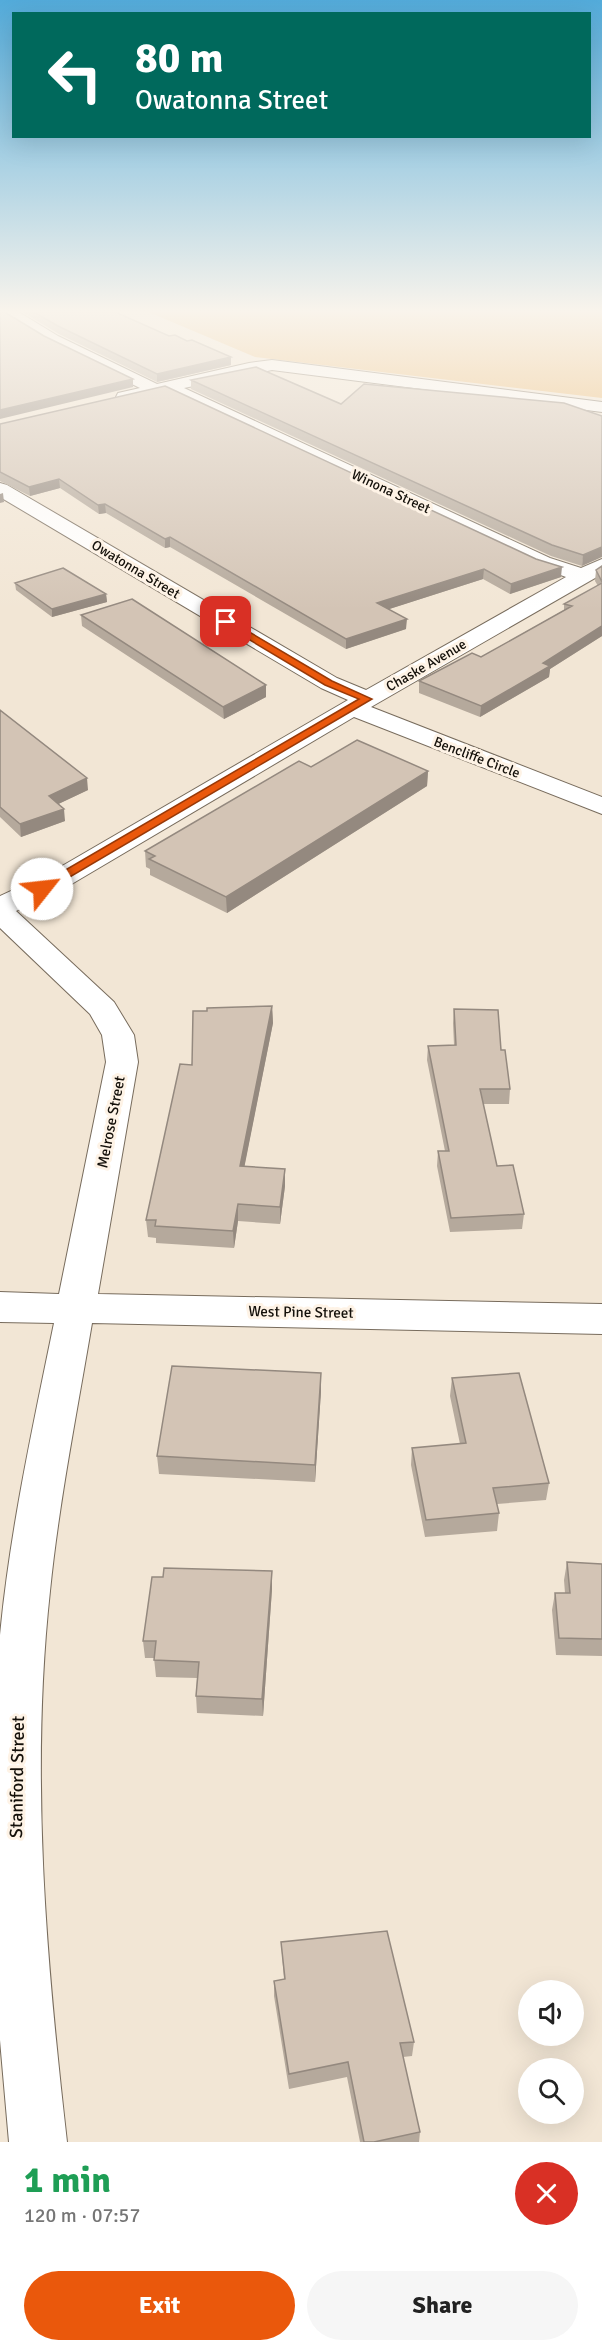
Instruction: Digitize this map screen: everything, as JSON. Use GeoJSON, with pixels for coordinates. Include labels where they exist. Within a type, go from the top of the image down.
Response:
{"type":"FeatureCollection","features":[{"type":"Feature","properties":{"kind":"street","name":"Winona Street"},"geometry":{"type":"LineString","coordinates":[[212,411],[543,562],[592,570]]}},
{"type":"Feature","properties":{"kind":"street","name":"Owatonna Street"},"geometry":{"type":"LineString","coordinates":[[0,489],[360,703]]}},
{"type":"Feature","properties":{"kind":"street","name":"Chaske Avenue"},"geometry":{"type":"LineString","coordinates":[[0,910],[60,879],[592,570]]}},
{"type":"Feature","properties":{"kind":"street","name":"Bencliffe Circle"},"geometry":{"type":"LineString","coordinates":[[360,703],[602,806]]}},
{"type":"Feature","properties":{"kind":"street","name":"Melrose Street"},"geometry":{"type":"LineString","coordinates":[[0,910],[103,1009],[112,1022],[121,1048],[121,1077],[76,1307]]}},
{"type":"Feature","properties":{"kind":"street","name":"West Pine Street"},"geometry":{"type":"LineString","coordinates":[[0,1306],[602,1318]]}},
{"type":"Feature","properties":{"kind":"street","name":"Staniford Street"},"geometry":{"type":"LineString","coordinates":[[38,2142],[29,2054],[16,1866],[16,1727],[27,1591],[76,1307]]}},
{"type":"Feature","properties":{"kind":"building"},"geometry":{"type":"Polygon","coordinates":[[[57,411],[219,411],[536,559],[562,567],[511,584],[484,569],[377,603],[407,619],[346,639],[170,537],[165,539],[105,504],[98,505],[59,479],[29,487],[0,472],[0,424],[57,411]]]}},
{"type":"Feature","properties":{"kind":"building"},"geometry":{"type":"Polygon","coordinates":[[[259,411],[587,411],[602,416],[602,547],[583,555],[552,545],[259,411]]]}},
{"type":"Feature","properties":{"kind":"building"},"geometry":{"type":"Polygon","coordinates":[[[602,566],[602,582],[596,570],[602,566]]]}},
{"type":"Feature","properties":{"kind":"building"},"geometry":{"type":"Polygon","coordinates":[[[63,568],[106,594],[52,609],[15,583],[63,568]]]}},
{"type":"Feature","properties":{"kind":"building"},"geometry":{"type":"Polygon","coordinates":[[[602,583],[602,626],[543,663],[550,666],[481,706],[419,681],[472,653],[481,657],[572,606],[564,604],[602,583]]]}},
{"type":"Feature","properties":{"kind":"building"},"geometry":{"type":"Polygon","coordinates":[[[132,599],[266,685],[223,707],[81,615],[132,599]]]}},
{"type":"Feature","properties":{"kind":"building"},"geometry":{"type":"Polygon","coordinates":[[[0,710],[87,778],[49,796],[64,809],[20,824],[0,807],[0,710]]]}},
{"type":"Feature","properties":{"kind":"building"},"geometry":{"type":"Polygon","coordinates":[[[357,740],[428,771],[226,897],[149,859],[155,856],[145,851],[299,761],[311,767],[357,740]]]}},
{"type":"Feature","properties":{"kind":"building"},"geometry":{"type":"Polygon","coordinates":[[[272,1006],[240,1166],[285,1169],[280,1207],[238,1204],[233,1231],[155,1226],[156,1220],[146,1220],[180,1064],[192,1065],[193,1011],[207,1011],[207,1008],[272,1006]]]}},
{"type":"Feature","properties":{"kind":"building"},"geometry":{"type":"Polygon","coordinates":[[[454,1009],[498,1010],[501,1050],[505,1050],[510,1089],[480,1089],[497,1166],[513,1165],[524,1214],[451,1218],[438,1151],[449,1151],[428,1046],[456,1045],[454,1009]]]}},
{"type":"Feature","properties":{"kind":"building"},"geometry":{"type":"Polygon","coordinates":[[[172,1366],[321,1373],[315,1465],[157,1456],[172,1366]]]}},
{"type":"Feature","properties":{"kind":"building"},"geometry":{"type":"Polygon","coordinates":[[[519,1373],[549,1483],[493,1488],[499,1513],[426,1520],[412,1448],[466,1443],[452,1378],[519,1373]]]}},
{"type":"Feature","properties":{"kind":"building"},"geometry":{"type":"Polygon","coordinates":[[[567,1562],[602,1564],[602,1639],[559,1638],[555,1593],[570,1593],[567,1562]]]}},
{"type":"Feature","properties":{"kind":"building"},"geometry":{"type":"Polygon","coordinates":[[[164,1568],[272,1571],[262,1699],[196,1696],[199,1662],[154,1660],[156,1641],[143,1641],[152,1577],[163,1577],[164,1568]]]}},
{"type":"Feature","properties":{"kind":"building"},"geometry":{"type":"Polygon","coordinates":[[[387,1931],[414,2042],[400,2043],[420,2132],[364,2142],[348,2062],[289,2074],[274,1981],[285,1979],[281,1942],[387,1931]]]}},
{"type":"Feature","properties":{"kind":"route"},"geometry":{"type":"LineString","coordinates":[[42,889],[367,699],[329,683],[226,622]]}}]}
